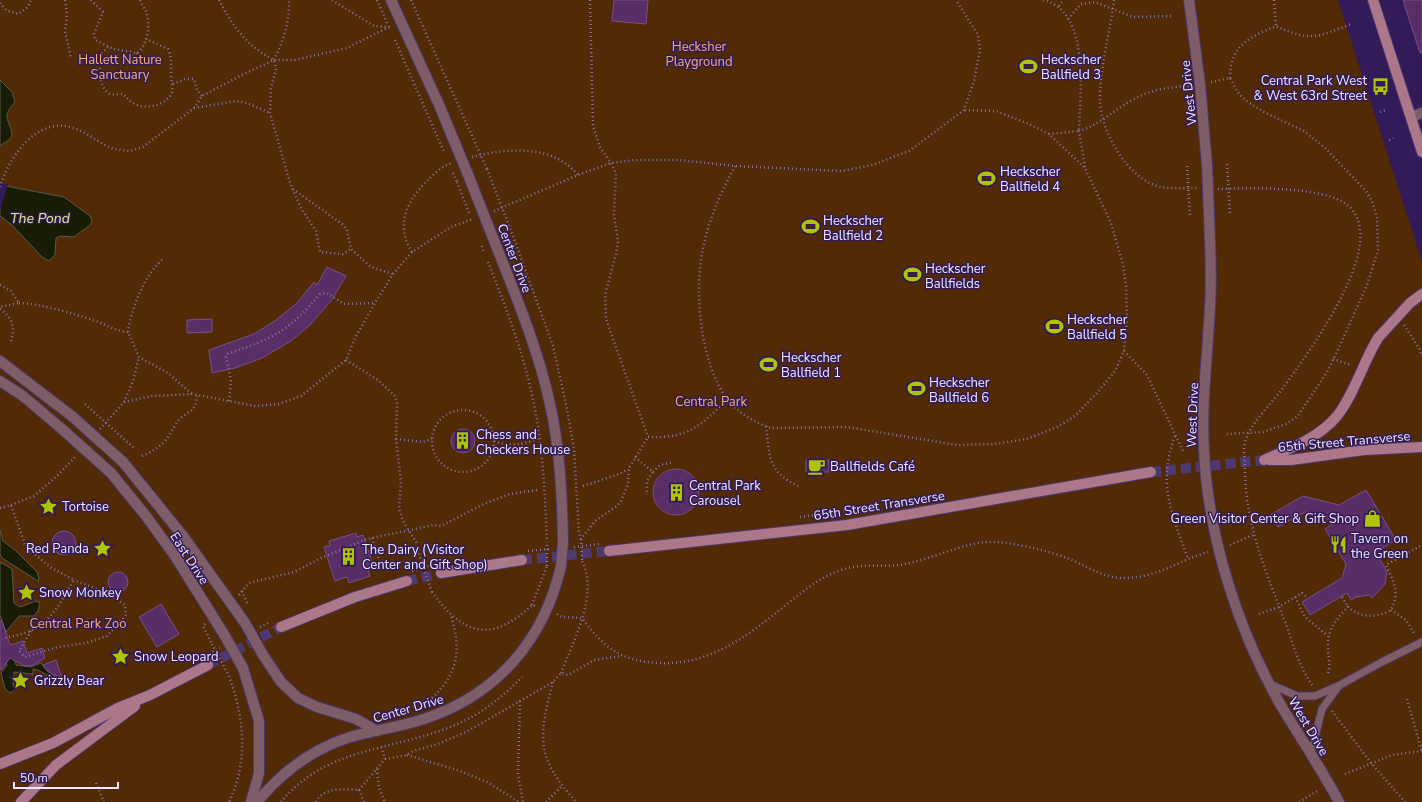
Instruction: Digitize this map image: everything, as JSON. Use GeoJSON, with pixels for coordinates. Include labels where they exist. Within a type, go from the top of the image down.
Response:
{"type":"FeatureCollection","features":[{"type":"Feature","properties":{"kind":"main road"},"geometry":{"type":"LineString","coordinates":[[1373,0],[1422,152]]}},
{"type":"Feature","properties":{"kind":"main road","name":"65th Street Transverse"},"geometry":{"type":"LineString","coordinates":[[1422,294],[1410,303],[1378,338],[1366,358],[1344,406],[1330,423],[1303,442],[1264,460],[1291,460],[1364,450],[1422,447]]}},
{"type":"Feature","properties":{"kind":"main road","name":"65th Street Transverse"},"geometry":{"type":"LineString","coordinates":[[608,551],[847,525],[1151,472]]}},
{"type":"Feature","properties":{"kind":"main road"},"geometry":{"type":"LineString","coordinates":[[441,573],[522,560]]}},
{"type":"Feature","properties":{"kind":"main road"},"geometry":{"type":"LineString","coordinates":[[281,627],[355,597],[407,581]]}},
{"type":"Feature","properties":{"kind":"main road"},"geometry":{"type":"LineString","coordinates":[[0,764],[54,743],[118,708],[150,695],[208,665]]}},
{"type":"Feature","properties":{"kind":"main road"},"geometry":{"type":"LineString","coordinates":[[21,802],[44,776],[64,758],[150,695]]}},
{"type":"Feature","properties":{"kind":"street","name":"Center Drive"},"geometry":{"type":"LineString","coordinates":[[257,802],[276,780],[299,762],[342,740],[378,735],[452,708],[476,695],[498,678],[517,658],[538,629],[548,609],[561,566],[563,541],[558,455],[550,404],[534,346],[469,177],[440,107],[391,0]]}},
{"type":"Feature","properties":{"kind":"street","name":"West Drive"},"geometry":{"type":"LineString","coordinates":[[1189,0],[1200,84],[1207,165],[1210,302],[1203,431],[1210,505],[1218,549],[1241,617],[1270,684],[1339,802]]}},
{"type":"Feature","properties":{"kind":"street"},"geometry":{"type":"LineString","coordinates":[[1411,117],[1422,113]]}},
{"type":"Feature","properties":{"kind":"street"},"geometry":{"type":"LineString","coordinates":[[0,361],[73,417],[123,462],[179,531],[232,602],[263,656],[281,682],[298,698],[317,707],[356,719],[378,735]]}},
{"type":"Feature","properties":{"kind":"street","name":"East Drive"},"geometry":{"type":"LineString","coordinates":[[0,381],[23,396],[112,473],[175,556],[225,636],[243,668],[259,721],[260,772],[251,802]]}},
{"type":"Feature","properties":{"kind":"lane"},"geometry":{"type":"LineString","coordinates":[[1270,684],[1293,695],[1304,697],[1320,695],[1420,643]]}},
{"type":"Feature","properties":{"kind":"lane"},"geometry":{"type":"LineString","coordinates":[[1311,753],[1322,709],[1340,685]]}},
{"type":"Feature","properties":{"kind":"path"},"geometry":{"type":"LineString","coordinates":[[0,3],[6,10],[18,14],[28,7],[31,0]]}},
{"type":"Feature","properties":{"kind":"path"},"geometry":{"type":"LineString","coordinates":[[64,0],[67,14],[65,31],[71,59]]}},
{"type":"Feature","properties":{"kind":"path"},"geometry":{"type":"LineString","coordinates":[[91,0],[103,12],[94,34],[95,40],[108,47],[137,53]]}},
{"type":"Feature","properties":{"kind":"path"},"geometry":{"type":"LineString","coordinates":[[138,64],[137,53],[145,44],[146,39],[147,13],[140,0]]}},
{"type":"Feature","properties":{"kind":"path"},"geometry":{"type":"LineString","coordinates":[[219,0],[240,33],[261,54],[274,60],[295,60],[347,48],[389,27]]}},
{"type":"Feature","properties":{"kind":"path"},"geometry":{"type":"LineString","coordinates":[[289,0],[290,9],[285,36],[274,60],[276,70],[271,87],[270,114],[293,188],[301,208],[316,231],[320,252],[343,254],[351,249]]}},
{"type":"Feature","properties":{"kind":"path"},"geometry":{"type":"LineString","coordinates":[[332,0],[374,26],[389,27]]}},
{"type":"Feature","properties":{"kind":"path"},"geometry":{"type":"LineString","coordinates":[[411,0],[487,169],[513,236]]}},
{"type":"Feature","properties":{"kind":"path"},"geometry":{"type":"LineString","coordinates":[[590,0],[593,126],[600,147],[612,162],[616,173],[614,215],[618,241],[605,295],[606,319],[648,437]]}},
{"type":"Feature","properties":{"kind":"path"},"geometry":{"type":"LineString","coordinates":[[506,206],[612,162],[635,160],[678,160],[735,166],[828,172],[865,167],[909,151],[964,110],[974,81],[980,50],[978,35],[956,0]]}},
{"type":"Feature","properties":{"kind":"path"},"geometry":{"type":"LineString","coordinates":[[735,166],[720,196],[707,234],[702,255],[700,287],[702,329],[710,364],[727,399],[742,413],[766,426],[777,428],[847,427],[956,445],[994,444],[1027,439],[1059,426],[1075,416],[1115,371],[1124,350],[1128,306],[1123,264],[1111,223],[1085,168],[1079,131],[1079,44],[1068,20],[1058,6],[1043,0]]}},
{"type":"Feature","properties":{"kind":"path"},"geometry":{"type":"LineString","coordinates":[[1058,6],[1063,0]]}},
{"type":"Feature","properties":{"kind":"path"},"geometry":{"type":"LineString","coordinates":[[1114,0],[1100,100],[1104,118],[1117,153],[1132,170],[1145,180],[1160,187],[1204,188]]}},
{"type":"Feature","properties":{"kind":"path"},"geometry":{"type":"LineString","coordinates":[[1274,0],[1276,26]]}},
{"type":"Feature","properties":{"kind":"path"},"geometry":{"type":"LineString","coordinates":[[1068,20],[1081,4],[1095,2],[1133,17],[1171,16]]}},
{"type":"Feature","properties":{"kind":"path"},"geometry":{"type":"LineString","coordinates":[[1227,434],[1269,430],[1286,424],[1298,416],[1327,372],[1367,285],[1378,250],[1377,218],[1372,201],[1366,191],[1325,148],[1304,131],[1250,103],[1237,91],[1230,78],[1233,57],[1243,43],[1255,35],[1276,26],[1291,33],[1321,36],[1351,24]]}},
{"type":"Feature","properties":{"kind":"path"},"geometry":{"type":"LineString","coordinates":[[389,27],[457,182]]}},
{"type":"Feature","properties":{"kind":"path"},"geometry":{"type":"LineString","coordinates":[[108,47],[101,54],[100,63],[102,84],[104,89],[111,94],[123,94],[131,102],[141,107],[152,105],[165,102],[168,99],[173,84],[171,73],[172,58],[168,49],[146,39]]}},
{"type":"Feature","properties":{"kind":"path"},"geometry":{"type":"LineString","coordinates":[[194,108],[197,101],[202,96],[227,82],[274,60]]}},
{"type":"Feature","properties":{"kind":"path"},"geometry":{"type":"LineString","coordinates":[[1049,134],[1079,131],[1091,127],[1134,98],[1149,92],[1165,88],[1200,84],[1230,78]]}},
{"type":"Feature","properties":{"kind":"path"},"geometry":{"type":"LineString","coordinates":[[173,84],[185,79],[194,79],[197,90],[202,96]]}},
{"type":"Feature","properties":{"kind":"path"},"geometry":{"type":"LineString","coordinates":[[0,187],[3,176],[13,157],[27,142],[46,128],[54,125],[71,127],[107,147],[122,151],[130,151],[137,150],[149,143],[194,108],[236,101],[247,103],[270,114]]}},
{"type":"Feature","properties":{"kind":"path"},"geometry":{"type":"LineString","coordinates":[[964,110],[996,111],[1030,124],[1049,134],[1085,168]]}},
{"type":"Feature","properties":{"kind":"path"},"geometry":{"type":"LineString","coordinates":[[1380,112],[1386,110]]}},
{"type":"Feature","properties":{"kind":"path"},"geometry":{"type":"LineString","coordinates":[[1389,140],[1394,138]]}},
{"type":"Feature","properties":{"kind":"path"},"geometry":{"type":"LineString","coordinates":[[1226,164],[1230,214]]}},
{"type":"Feature","properties":{"kind":"path"},"geometry":{"type":"LineString","coordinates":[[1188,166],[1190,216]]}},
{"type":"Feature","properties":{"kind":"path"},"geometry":{"type":"LineString","coordinates":[[293,188],[342,224],[347,230],[351,249],[370,267],[393,274]]}},
{"type":"Feature","properties":{"kind":"path"},"geometry":{"type":"LineString","coordinates":[[1212,189],[1289,190],[1336,199],[1352,209],[1360,220],[1362,236],[1357,259],[1337,305],[1308,352],[1249,433],[1245,446],[1247,506],[1254,535],[1299,661],[1308,679]]}},
{"type":"Feature","properties":{"kind":"path"},"geometry":{"type":"LineString","coordinates":[[124,402],[152,396],[192,394],[255,406],[279,404],[289,401],[312,388],[346,360],[355,338],[374,303],[393,274],[412,252],[438,234],[467,221]]}},
{"type":"Feature","properties":{"kind":"path"},"geometry":{"type":"LineString","coordinates":[[346,360],[378,380],[395,396],[397,403],[396,439],[401,482],[399,509],[407,530],[416,542],[420,561],[432,592],[450,614],[468,627],[476,629],[491,629],[512,623],[532,605],[547,566],[545,480],[538,438],[534,400],[524,363],[484,252]]}},
{"type":"Feature","properties":{"kind":"path"},"geometry":{"type":"LineString","coordinates":[[163,259],[149,273],[132,313],[128,332],[139,357],[168,373],[192,394]]}},
{"type":"Feature","properties":{"kind":"path"},"geometry":{"type":"LineString","coordinates":[[0,284],[11,291],[19,303]]}},
{"type":"Feature","properties":{"kind":"path"},"geometry":{"type":"LineString","coordinates":[[229,401],[231,380],[226,357],[227,354],[269,339],[284,331],[305,312],[320,294],[327,293],[344,304],[374,303]]}},
{"type":"Feature","properties":{"kind":"path"},"geometry":{"type":"LineString","coordinates":[[0,308],[19,303],[30,303],[86,318],[110,328],[128,332]]}},
{"type":"Feature","properties":{"kind":"path"},"geometry":{"type":"LineString","coordinates":[[0,308],[13,324],[14,333],[10,343]]}},
{"type":"Feature","properties":{"kind":"path"},"geometry":{"type":"LineString","coordinates":[[1403,325],[1420,348],[1422,356]]}},
{"type":"Feature","properties":{"kind":"path"},"geometry":{"type":"LineString","coordinates":[[1124,350],[1147,375],[1183,451]]}},
{"type":"Feature","properties":{"kind":"path"},"geometry":{"type":"LineString","coordinates":[[114,413],[124,402],[133,381],[139,357]]}},
{"type":"Feature","properties":{"kind":"path"},"geometry":{"type":"LineString","coordinates":[[1333,359],[1351,366]]}},
{"type":"Feature","properties":{"kind":"path"},"geometry":{"type":"LineString","coordinates":[[1348,372],[1355,359]]}},
{"type":"Feature","properties":{"kind":"path"},"geometry":{"type":"LineString","coordinates":[[142,456],[159,447],[180,419],[194,410],[196,407],[197,395]]}},
{"type":"Feature","properties":{"kind":"path"},"geometry":{"type":"LineString","coordinates":[[648,437],[666,438],[692,430],[705,421],[727,399]]}},
{"type":"Feature","properties":{"kind":"path"},"geometry":{"type":"LineString","coordinates":[[85,404],[135,449]]}},
{"type":"Feature","properties":{"kind":"path"},"geometry":{"type":"LineString","coordinates":[[464,410],[474,412],[482,416],[491,427],[494,441],[490,455],[481,466],[472,471],[462,472],[452,470],[437,458],[433,449],[432,439],[434,429],[439,421],[446,415],[455,411],[464,410]]}},
{"type":"Feature","properties":{"kind":"path"},"geometry":{"type":"LineString","coordinates":[[766,426],[770,460],[774,468],[780,476],[798,486]]}},
{"type":"Feature","properties":{"kind":"path"},"geometry":{"type":"LineString","coordinates":[[1175,436],[1169,455],[1166,490],[1172,519],[1188,559]]}},
{"type":"Feature","properties":{"kind":"path"},"geometry":{"type":"LineString","coordinates":[[583,486],[619,474],[629,468],[648,437]]}},
{"type":"Feature","properties":{"kind":"path"},"geometry":{"type":"LineString","coordinates":[[494,441],[505,445],[511,445],[523,444],[538,438]]}},
{"type":"Feature","properties":{"kind":"path"},"geometry":{"type":"LineString","coordinates":[[396,439],[422,442],[432,439]]}},
{"type":"Feature","properties":{"kind":"path"},"geometry":{"type":"LineString","coordinates":[[636,457],[653,472]]}},
{"type":"Feature","properties":{"kind":"path"},"geometry":{"type":"LineString","coordinates":[[647,495],[647,482],[653,472],[660,465],[674,462]]}},
{"type":"Feature","properties":{"kind":"path"},"geometry":{"type":"LineString","coordinates":[[316,802],[322,794],[327,791],[359,790],[384,759],[407,755],[413,751],[466,732],[554,682],[561,673],[585,610],[587,589],[585,568],[582,561],[581,539],[595,521],[618,506],[628,484],[629,468]]}},
{"type":"Feature","properties":{"kind":"path"},"geometry":{"type":"LineString","coordinates":[[0,508],[37,494],[52,481]]}},
{"type":"Feature","properties":{"kind":"path"},"geometry":{"type":"LineString","coordinates":[[232,602],[249,583],[294,572],[321,558],[372,538],[434,525],[441,526],[484,504],[510,494],[537,490]]}},
{"type":"Feature","properties":{"kind":"path"},"geometry":{"type":"LineString","coordinates":[[11,505],[26,547],[50,567],[74,580],[108,593],[125,605],[126,616],[107,636],[86,643],[58,647],[25,657],[19,651],[31,631],[55,611],[74,580]]}},
{"type":"Feature","properties":{"kind":"path"},"geometry":{"type":"LineString","coordinates":[[532,605],[548,609],[562,617],[582,618],[599,640],[621,656],[644,663],[663,664],[689,662],[703,659],[733,645],[747,636],[804,591],[830,574],[845,569],[906,564],[979,543],[1008,544],[1034,548],[1070,559],[1108,577],[1127,578],[1148,575],[1172,568],[1188,559],[1254,535]]}},
{"type":"Feature","properties":{"kind":"path"},"geometry":{"type":"LineString","coordinates":[[372,538],[381,566]]}},
{"type":"Feature","properties":{"kind":"path"},"geometry":{"type":"LineString","coordinates":[[1342,597],[1348,607],[1361,615],[1376,616],[1391,610],[1397,596],[1395,585],[1386,565],[1422,545]]}},
{"type":"Feature","properties":{"kind":"path"},"geometry":{"type":"LineString","coordinates":[[1259,614],[1279,607],[1302,593],[1308,598]]}},
{"type":"Feature","properties":{"kind":"path"},"geometry":{"type":"LineString","coordinates":[[1295,597],[1305,617],[1328,636]]}},
{"type":"Feature","properties":{"kind":"path"},"geometry":{"type":"LineString","coordinates":[[1328,673],[1331,664],[1328,649],[1328,636],[1336,620],[1348,607]]}},
{"type":"Feature","properties":{"kind":"path"},"geometry":{"type":"LineString","coordinates":[[1391,610],[1406,620],[1420,643]]}},
{"type":"Feature","properties":{"kind":"path"},"geometry":{"type":"LineString","coordinates":[[432,698],[448,681],[457,656],[457,642],[450,614]]}},
{"type":"Feature","properties":{"kind":"path"},"geometry":{"type":"LineString","coordinates":[[2,639],[31,631]]}},
{"type":"Feature","properties":{"kind":"path"},"geometry":{"type":"LineString","coordinates":[[212,644],[229,676],[238,704],[243,739],[243,752],[239,779],[229,802]]}},
{"type":"Feature","properties":{"kind":"path"},"geometry":{"type":"LineString","coordinates":[[561,673],[568,675],[594,660],[621,656]]}},
{"type":"Feature","properties":{"kind":"path"},"geometry":{"type":"LineString","coordinates":[[554,682],[546,712],[543,746],[549,766],[562,786],[576,802]]}},
{"type":"Feature","properties":{"kind":"path"},"geometry":{"type":"LineString","coordinates":[[1345,774],[1392,755],[1422,751],[1407,699]]}},
{"type":"Feature","properties":{"kind":"path"},"geometry":{"type":"LineString","coordinates":[[520,701],[518,774],[523,802]]}},
{"type":"Feature","properties":{"kind":"path"},"geometry":{"type":"LineString","coordinates":[[1338,720],[1371,763],[1405,802]]}},
{"type":"Feature","properties":{"kind":"path"},"geometry":{"type":"LineString","coordinates":[[378,735],[384,759]]}},
{"type":"Feature","properties":{"kind":"path"},"geometry":{"type":"LineString","coordinates":[[280,802],[304,779],[334,761],[382,747]]}},
{"type":"Feature","properties":{"kind":"path"},"geometry":{"type":"LineString","coordinates":[[407,755],[487,782],[520,802]]}},
{"type":"Feature","properties":{"kind":"path"},"geometry":{"type":"LineString","coordinates":[[377,768],[379,788],[385,802]]}},
{"type":"Feature","properties":{"kind":"path"},"geometry":{"type":"LineString","coordinates":[[239,779],[243,780]]}},
{"type":"Feature","properties":{"kind":"path"},"geometry":{"type":"LineString","coordinates":[[96,783],[104,802]]}},
{"type":"Feature","properties":{"kind":"path"},"geometry":{"type":"LineString","coordinates":[[546,802],[562,786]]}},
{"type":"Feature","properties":{"kind":"path"},"geometry":{"type":"LineString","coordinates":[[1299,802],[1322,788]]}},
{"type":"Feature","properties":{"kind":"path"},"geometry":{"type":"LineString","coordinates":[[359,790],[364,802]]}},
{"type":"Feature","properties":{"kind":"green space","name":"Central Park"},"geometry":{"type":"Polygon","coordinates":[[[0,0],[1338,0],[1422,262],[1422,802],[0,802],[0,0]]]}},
{"type":"Feature","properties":{"kind":"water"},"geometry":{"type":"Polygon","coordinates":[[[0,80],[12,92],[15,102],[7,115],[12,135],[10,139],[0,146],[0,80]]]}},
{"type":"Feature","properties":{"kind":"water","name":"The Pond"},"geometry":{"type":"Polygon","coordinates":[[[0,185],[64,197],[90,216],[92,221],[90,225],[74,237],[60,236],[56,238],[55,255],[49,261],[42,257],[11,224],[0,216],[0,185]]]}},
{"type":"Feature","properties":{"kind":"water"},"geometry":{"type":"Polygon","coordinates":[[[0,530],[3,541],[16,551],[37,572],[39,578],[38,581],[2,558],[0,554],[0,530]]]}},
{"type":"Feature","properties":{"kind":"water"},"geometry":{"type":"Polygon","coordinates":[[[0,562],[12,569],[14,603],[20,607],[36,601],[40,603],[38,611],[34,616],[19,616],[6,632],[0,615],[0,562]]]}},
{"type":"Feature","properties":{"kind":"water"},"geometry":{"type":"Polygon","coordinates":[[[12,655],[16,665],[31,667],[41,663],[47,671],[58,678],[51,677],[33,669],[33,674],[14,672],[13,684],[15,690],[10,693],[5,689],[1,673],[7,665],[5,660],[12,655]]]}},
{"type":"Feature","properties":{"kind":"pier"},"geometry":{"type":"Polygon","coordinates":[[[0,183],[8,184],[0,211],[0,183]]]}},
{"type":"Feature","properties":{"kind":"building"},"geometry":{"type":"Polygon","coordinates":[[[614,0],[648,0],[646,24],[612,21],[614,0]]]}},
{"type":"Feature","properties":{"kind":"building"},"geometry":{"type":"Polygon","coordinates":[[[1403,0],[1422,0],[1422,52],[1420,53],[1403,0]]]}},
{"type":"Feature","properties":{"kind":"building"},"geometry":{"type":"Polygon","coordinates":[[[327,267],[346,276],[331,301],[309,326],[291,341],[262,358],[235,368],[212,373],[209,350],[254,334],[276,320],[297,303],[314,282],[317,285],[327,267]]]}},
{"type":"Feature","properties":{"kind":"building"},"geometry":{"type":"Polygon","coordinates":[[[212,319],[212,332],[187,333],[187,320],[212,319]]]}},
{"type":"Feature","properties":{"kind":"building","name":"Chess and Checkers House"},"geometry":{"type":"Polygon","coordinates":[[[463,429],[472,432],[475,441],[472,450],[463,453],[454,450],[451,441],[454,432],[463,429]]]}},
{"type":"Feature","properties":{"kind":"building","name":"Ballfields Café"},"geometry":{"type":"Polygon","coordinates":[[[806,460],[829,460],[829,472],[806,472],[806,460]]]}},
{"type":"Feature","properties":{"kind":"building","name":"Central Park Carousel"},"geometry":{"type":"Polygon","coordinates":[[[671,469],[681,469],[693,475],[698,483],[698,501],[693,509],[685,514],[671,515],[663,512],[656,505],[653,497],[653,487],[656,479],[663,472],[671,469]]]}},
{"type":"Feature","properties":{"kind":"building"},"geometry":{"type":"Polygon","coordinates":[[[1366,490],[1396,540],[1376,552],[1387,572],[1385,584],[1372,598],[1370,595],[1356,597],[1351,600],[1347,593],[1310,615],[1302,602],[1342,578],[1346,564],[1325,529],[1337,522],[1305,512],[1278,527],[1270,515],[1303,496],[1339,505],[1366,490]]]}},
{"type":"Feature","properties":{"kind":"building"},"geometry":{"type":"Polygon","coordinates":[[[64,531],[72,535],[76,543],[72,551],[64,555],[56,551],[52,543],[56,535],[64,531]]]}},
{"type":"Feature","properties":{"kind":"building","name":"The Dairy (Visitor Center and Gift Shop)"},"geometry":{"type":"Polygon","coordinates":[[[356,533],[357,537],[363,535],[374,568],[368,570],[370,576],[349,583],[347,577],[335,581],[324,547],[330,546],[329,541],[356,533]]]}},
{"type":"Feature","properties":{"kind":"building"},"geometry":{"type":"Polygon","coordinates":[[[114,572],[122,572],[128,578],[128,586],[122,592],[114,592],[108,586],[108,578],[114,572]]]}},
{"type":"Feature","properties":{"kind":"building"},"geometry":{"type":"Polygon","coordinates":[[[161,604],[179,634],[157,647],[139,617],[161,604]]]}},
{"type":"Feature","properties":{"kind":"building"},"geometry":{"type":"Polygon","coordinates":[[[0,621],[2,621],[10,645],[23,641],[27,653],[42,648],[45,658],[33,665],[25,666],[10,658],[0,671],[0,621]]]}},
{"type":"Feature","properties":{"kind":"building"},"geometry":{"type":"Polygon","coordinates":[[[56,660],[62,678],[50,673],[43,665],[56,660]]]}},
{"type":"Feature","properties":{"kind":"tunnel"},"geometry":{"type":"LineString","coordinates":[[1151,472],[1264,460]]}},
{"type":"Feature","properties":{"kind":"tunnel"},"geometry":{"type":"LineString","coordinates":[[522,560],[609,551]]}},
{"type":"Feature","properties":{"kind":"tunnel"},"geometry":{"type":"LineString","coordinates":[[407,581],[441,573]]}},
{"type":"Feature","properties":{"kind":"tunnel"},"geometry":{"type":"LineString","coordinates":[[208,665],[281,627]]}},
{"type":"Feature","properties":{"kind":"place","name":"Heckscher Ballfield 3"},"geometry":{"type":"Point","coordinates":[1028,66]}},
{"type":"Feature","properties":{"kind":"place","name":"Central Park West & West 63rd Street"},"geometry":{"type":"Point","coordinates":[1380,87]}},
{"type":"Feature","properties":{"kind":"place","name":"Heckscher Ballfield 4"},"geometry":{"type":"Point","coordinates":[987,178]}},
{"type":"Feature","properties":{"kind":"place","name":"Heckscher Ballfield 2"},"geometry":{"type":"Point","coordinates":[810,227]}},
{"type":"Feature","properties":{"kind":"place","name":"Heckscher Ballfields"},"geometry":{"type":"Point","coordinates":[912,275]}},
{"type":"Feature","properties":{"kind":"place","name":"Heckscher Ballfield 5"},"geometry":{"type":"Point","coordinates":[1054,326]}},
{"type":"Feature","properties":{"kind":"place","name":"Heckscher Ballfield 1"},"geometry":{"type":"Point","coordinates":[768,364]}},
{"type":"Feature","properties":{"kind":"place","name":"Heckscher Ballfield 6"},"geometry":{"type":"Point","coordinates":[916,389]}},
{"type":"Feature","properties":{"kind":"place","name":"Chess and Checkers House"},"geometry":{"type":"Point","coordinates":[463,441]}},
{"type":"Feature","properties":{"kind":"place","name":"Ballfields Café"},"geometry":{"type":"Point","coordinates":[817,466]}},
{"type":"Feature","properties":{"kind":"place","name":"Central Park Carousel"},"geometry":{"type":"Point","coordinates":[676,492]}},
{"type":"Feature","properties":{"kind":"place","name":"Tortoise"},"geometry":{"type":"Point","coordinates":[49,506]}},
{"type":"Feature","properties":{"kind":"place","name":"Green Visitor Center & Gift Shop"},"geometry":{"type":"Point","coordinates":[1372,518]}},
{"type":"Feature","properties":{"kind":"place","name":"Tavern on the Green"},"geometry":{"type":"Point","coordinates":[1338,545]}},
{"type":"Feature","properties":{"kind":"place","name":"Red Panda"},"geometry":{"type":"Point","coordinates":[102,548]}},
{"type":"Feature","properties":{"kind":"place","name":"The Dairy (Visitor Center and Gift Shop)"},"geometry":{"type":"Point","coordinates":[349,556]}},
{"type":"Feature","properties":{"kind":"place","name":"Snow Monkey"},"geometry":{"type":"Point","coordinates":[26,592]}},
{"type":"Feature","properties":{"kind":"place","name":"Snow Leopard"},"geometry":{"type":"Point","coordinates":[121,656]}},
{"type":"Feature","properties":{"kind":"place","name":"Grizzly Bear"},"geometry":{"type":"Point","coordinates":[21,680]}},
{"type":"Feature","properties":{"kind":"park label","name":"Hecksher Playground"},"geometry":{"type":"Point","coordinates":[699,54]}},
{"type":"Feature","properties":{"kind":"park label","name":"Hallett Nature Sanctuary"},"geometry":{"type":"Point","coordinates":[120,66]}},
{"type":"Feature","properties":{"kind":"park label","name":"Central Park Zoo"},"geometry":{"type":"Point","coordinates":[78,623]}}]}
